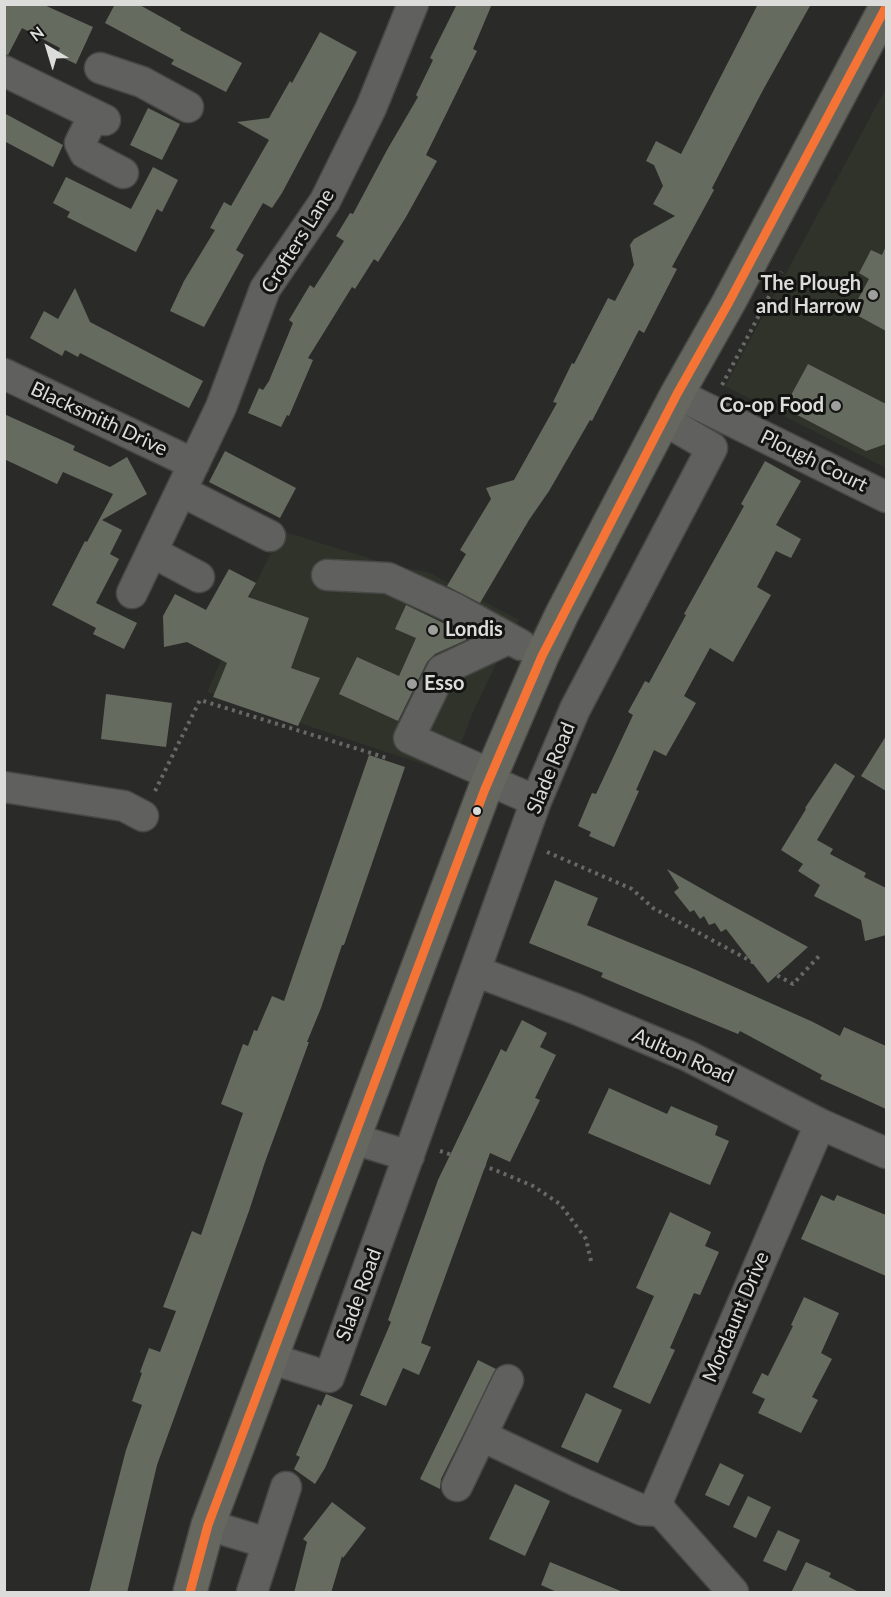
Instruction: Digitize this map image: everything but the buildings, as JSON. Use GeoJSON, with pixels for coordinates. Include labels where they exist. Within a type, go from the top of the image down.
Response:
{"type":"FeatureCollection","features":[{"type":"Feature","properties":{"kind":"main road"},"geometry":{"type":"LineString","coordinates":[[190,1593],[208,1525],[489,777],[542,656],[561,614],[670,407],[729,302],[886,7]]}},
{"type":"Feature","properties":{"kind":"street","name":"Crofters Lane"},"geometry":{"type":"LineString","coordinates":[[132,593],[221,406],[265,289],[325,201],[371,108],[413,4]]}},
{"type":"Feature","properties":{"kind":"street"},"geometry":{"type":"LineString","coordinates":[[123,173],[85,153],[80,143],[93,114],[103,63],[188,107]]}},
{"type":"Feature","properties":{"kind":"street"},"geometry":{"type":"LineString","coordinates":[[4,71],[93,114]]}},
{"type":"Feature","properties":{"kind":"street","name":"Blacksmith Drive"},"geometry":{"type":"LineString","coordinates":[[4,374],[195,464]]}},
{"type":"Feature","properties":{"kind":"street","name":"Plough Court"},"geometry":{"type":"LineString","coordinates":[[670,407],[886,497]]}},
{"type":"Feature","properties":{"kind":"street","name":"Slade Road"},"geometry":{"type":"LineString","coordinates":[[272,1359],[329,1377],[536,801],[575,709],[712,448],[670,407]]}},
{"type":"Feature","properties":{"kind":"street"},"geometry":{"type":"LineString","coordinates":[[176,501],[270,536]]}},
{"type":"Feature","properties":{"kind":"street"},"geometry":{"type":"LineString","coordinates":[[152,552],[199,577]]}},
{"type":"Feature","properties":{"kind":"street"},"geometry":{"type":"LineString","coordinates":[[327,575],[388,578],[456,609],[542,656]]}},
{"type":"Feature","properties":{"kind":"street"},"geometry":{"type":"LineString","coordinates":[[508,639],[442,670],[409,738],[536,801]]}},
{"type":"Feature","properties":{"kind":"street"},"geometry":{"type":"LineString","coordinates":[[4,787],[124,806],[143,816]]}},
{"type":"Feature","properties":{"kind":"street","name":"Aulton Road"},"geometry":{"type":"LineString","coordinates":[[475,971],[576,1009],[688,1056],[819,1124],[886,1153]]}},
{"type":"Feature","properties":{"kind":"street","name":"Mordaunt Drive"},"geometry":{"type":"LineString","coordinates":[[661,1511],[658,1500],[660,1492],[819,1124]]}},
{"type":"Feature","properties":{"kind":"street"},"geometry":{"type":"LineString","coordinates":[[354,1139],[411,1150]]}},
{"type":"Feature","properties":{"kind":"street"},"geometry":{"type":"LineString","coordinates":[[457,1485],[508,1380]]}},
{"type":"Feature","properties":{"kind":"street"},"geometry":{"type":"LineString","coordinates":[[482,1436],[642,1510],[661,1511],[733,1593]]}},
{"type":"Feature","properties":{"kind":"street"},"geometry":{"type":"LineString","coordinates":[[252,1593],[286,1487]]}},
{"type":"Feature","properties":{"kind":"street"},"geometry":{"type":"LineString","coordinates":[[208,1525],[267,1543]]}},
{"type":"Feature","properties":{"kind":"path"},"geometry":{"type":"LineString","coordinates":[[143,816],[200,700],[393,760]]}},
{"type":"Feature","properties":{"kind":"path"},"geometry":{"type":"LineString","coordinates":[[522,842],[632,889],[653,908],[793,984],[821,954]]}},
{"type":"Feature","properties":{"kind":"path"},"geometry":{"type":"LineString","coordinates":[[411,1150],[495,1170],[533,1186],[560,1204],[586,1239],[591,1261]]}},
{"type":"Feature","properties":{"kind":"shaded area"},"geometry":{"type":"Polygon","coordinates":[[[886,88],[886,468],[725,386],[886,88]]]}},
{"type":"Feature","properties":{"kind":"shaded area"},"geometry":{"type":"Polygon","coordinates":[[[282,531],[394,566],[428,572],[519,620],[474,710],[449,773],[207,692],[282,531]]]}},
{"type":"Feature","properties":{"kind":"transit line"},"geometry":{"type":"LineString","coordinates":[[190,1592],[208,1525],[485,789],[542,656],[677,394],[729,302],[886,7]]}},
{"type":"Feature","properties":{"kind":"place","name":"The Plough and Harrow"},"geometry":{"type":"Point","coordinates":[873,295]}},
{"type":"Feature","properties":{"kind":"place","name":"Co-op Food"},"geometry":{"type":"Point","coordinates":[836,406]}},
{"type":"Feature","properties":{"kind":"place","name":"Londis"},"geometry":{"type":"Point","coordinates":[433,630]}},
{"type":"Feature","properties":{"kind":"place","name":"Esso"},"geometry":{"type":"Point","coordinates":[412,684]}}]}
